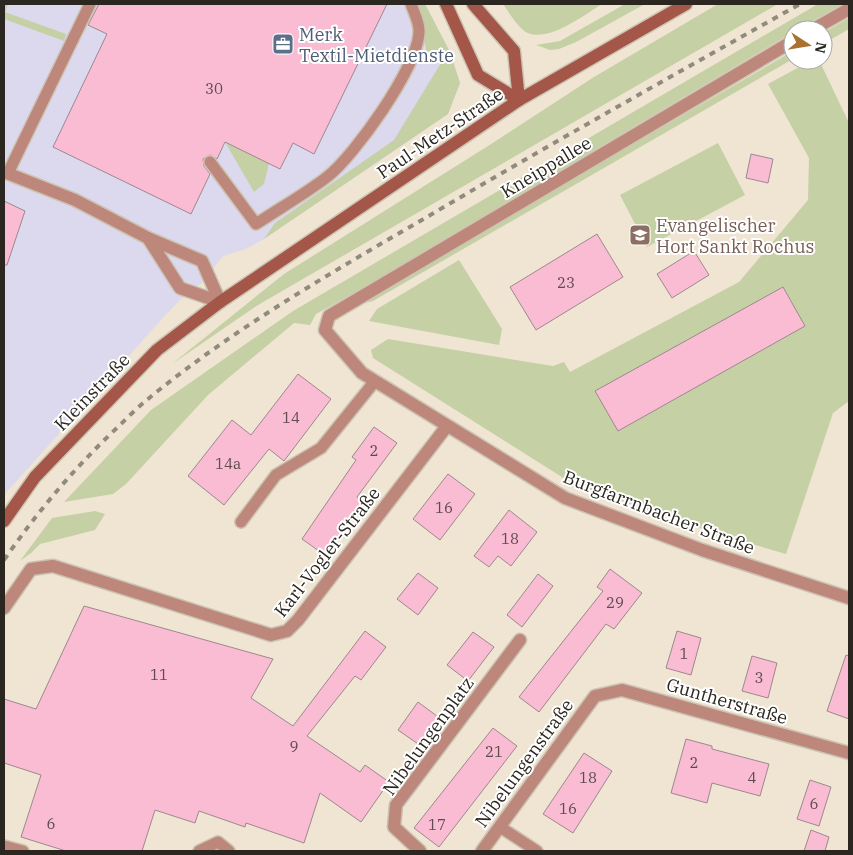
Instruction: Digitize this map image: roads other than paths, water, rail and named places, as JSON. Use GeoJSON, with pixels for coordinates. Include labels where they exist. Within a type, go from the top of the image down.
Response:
{"type":"FeatureCollection","features":[{"type":"Feature","properties":{"kind":"street"},"geometry":{"type":"LineString","coordinates":[[446,4],[478,75],[519,100]]}},
{"type":"Feature","properties":{"kind":"street"},"geometry":{"type":"LineString","coordinates":[[473,4],[514,51],[519,100]]}},
{"type":"Feature","properties":{"kind":"street","name":"Paul-Metz-Straße"},"geometry":{"type":"LineString","coordinates":[[220,302],[519,100],[686,4]]}},
{"type":"Feature","properties":{"kind":"street"},"geometry":{"type":"LineString","coordinates":[[830,20],[849,9]]}},
{"type":"Feature","properties":{"kind":"street","name":"Kneippallee"},"geometry":{"type":"LineString","coordinates":[[325,330],[329,316],[783,47]]}},
{"type":"Feature","properties":{"kind":"street"},"geometry":{"type":"LineString","coordinates":[[6,173],[75,200],[148,238],[202,261],[220,302]]}},
{"type":"Feature","properties":{"kind":"street"},"geometry":{"type":"LineString","coordinates":[[148,238],[180,288],[220,302]]}},
{"type":"Feature","properties":{"kind":"street","name":"Kleinstraße"},"geometry":{"type":"LineString","coordinates":[[4,521],[35,477],[157,350],[220,302]]}},
{"type":"Feature","properties":{"kind":"street","name":"Burgfarrnbacher Straße"},"geometry":{"type":"LineString","coordinates":[[325,330],[362,373],[564,498],[702,550],[849,598]]}},
{"type":"Feature","properties":{"kind":"street","name":"Karl-Vogler-Straße"},"geometry":{"type":"LineString","coordinates":[[4,608],[31,569],[53,566],[271,635],[287,631],[298,620],[447,426]]}},
{"type":"Feature","properties":{"kind":"street","name":"Nibelungenplatz"},"geometry":{"type":"LineString","coordinates":[[420,851],[394,827],[396,806],[520,640]]}},
{"type":"Feature","properties":{"kind":"street","name":"Guntherstraße"},"geometry":{"type":"LineString","coordinates":[[596,696],[622,690],[849,753]]}},
{"type":"Feature","properties":{"kind":"street","name":"Nibelungenstraße"},"geometry":{"type":"LineString","coordinates":[[482,851],[596,696]]}},
{"type":"Feature","properties":{"kind":"lane"},"geometry":{"type":"LineString","coordinates":[[6,173],[90,4]]}},
{"type":"Feature","properties":{"kind":"lane"},"geometry":{"type":"LineString","coordinates":[[210,162],[256,224],[328,176],[354,150],[388,101],[412,60],[419,32],[411,4]]}},
{"type":"Feature","properties":{"kind":"lane"},"geometry":{"type":"LineString","coordinates":[[241,522],[276,475],[321,448],[375,381]]}},
{"type":"Feature","properties":{"kind":"lane"},"geometry":{"type":"LineString","coordinates":[[500,826],[537,851]]}},
{"type":"Feature","properties":{"kind":"lane"},"geometry":{"type":"LineString","coordinates":[[199,851],[218,842],[229,851]]}},
{"type":"Feature","properties":{"kind":"lane"},"geometry":{"type":"LineString","coordinates":[[4,846],[23,851]]}},
{"type":"Feature","properties":{"kind":"railway"},"geometry":{"type":"LineString","coordinates":[[4,560],[30,524],[87,457],[144,402],[215,348],[286,301],[359,257],[570,134],[800,4]]}},
{"type":"Feature","properties":{"kind":"place","name":"Merk Textil-Mietdienste"},"geometry":{"type":"Point","coordinates":[283,44]}},
{"type":"Feature","properties":{"kind":"place","name":"Evangelischer Hort Sankt Rochus"},"geometry":{"type":"Point","coordinates":[640,235]}}]}
